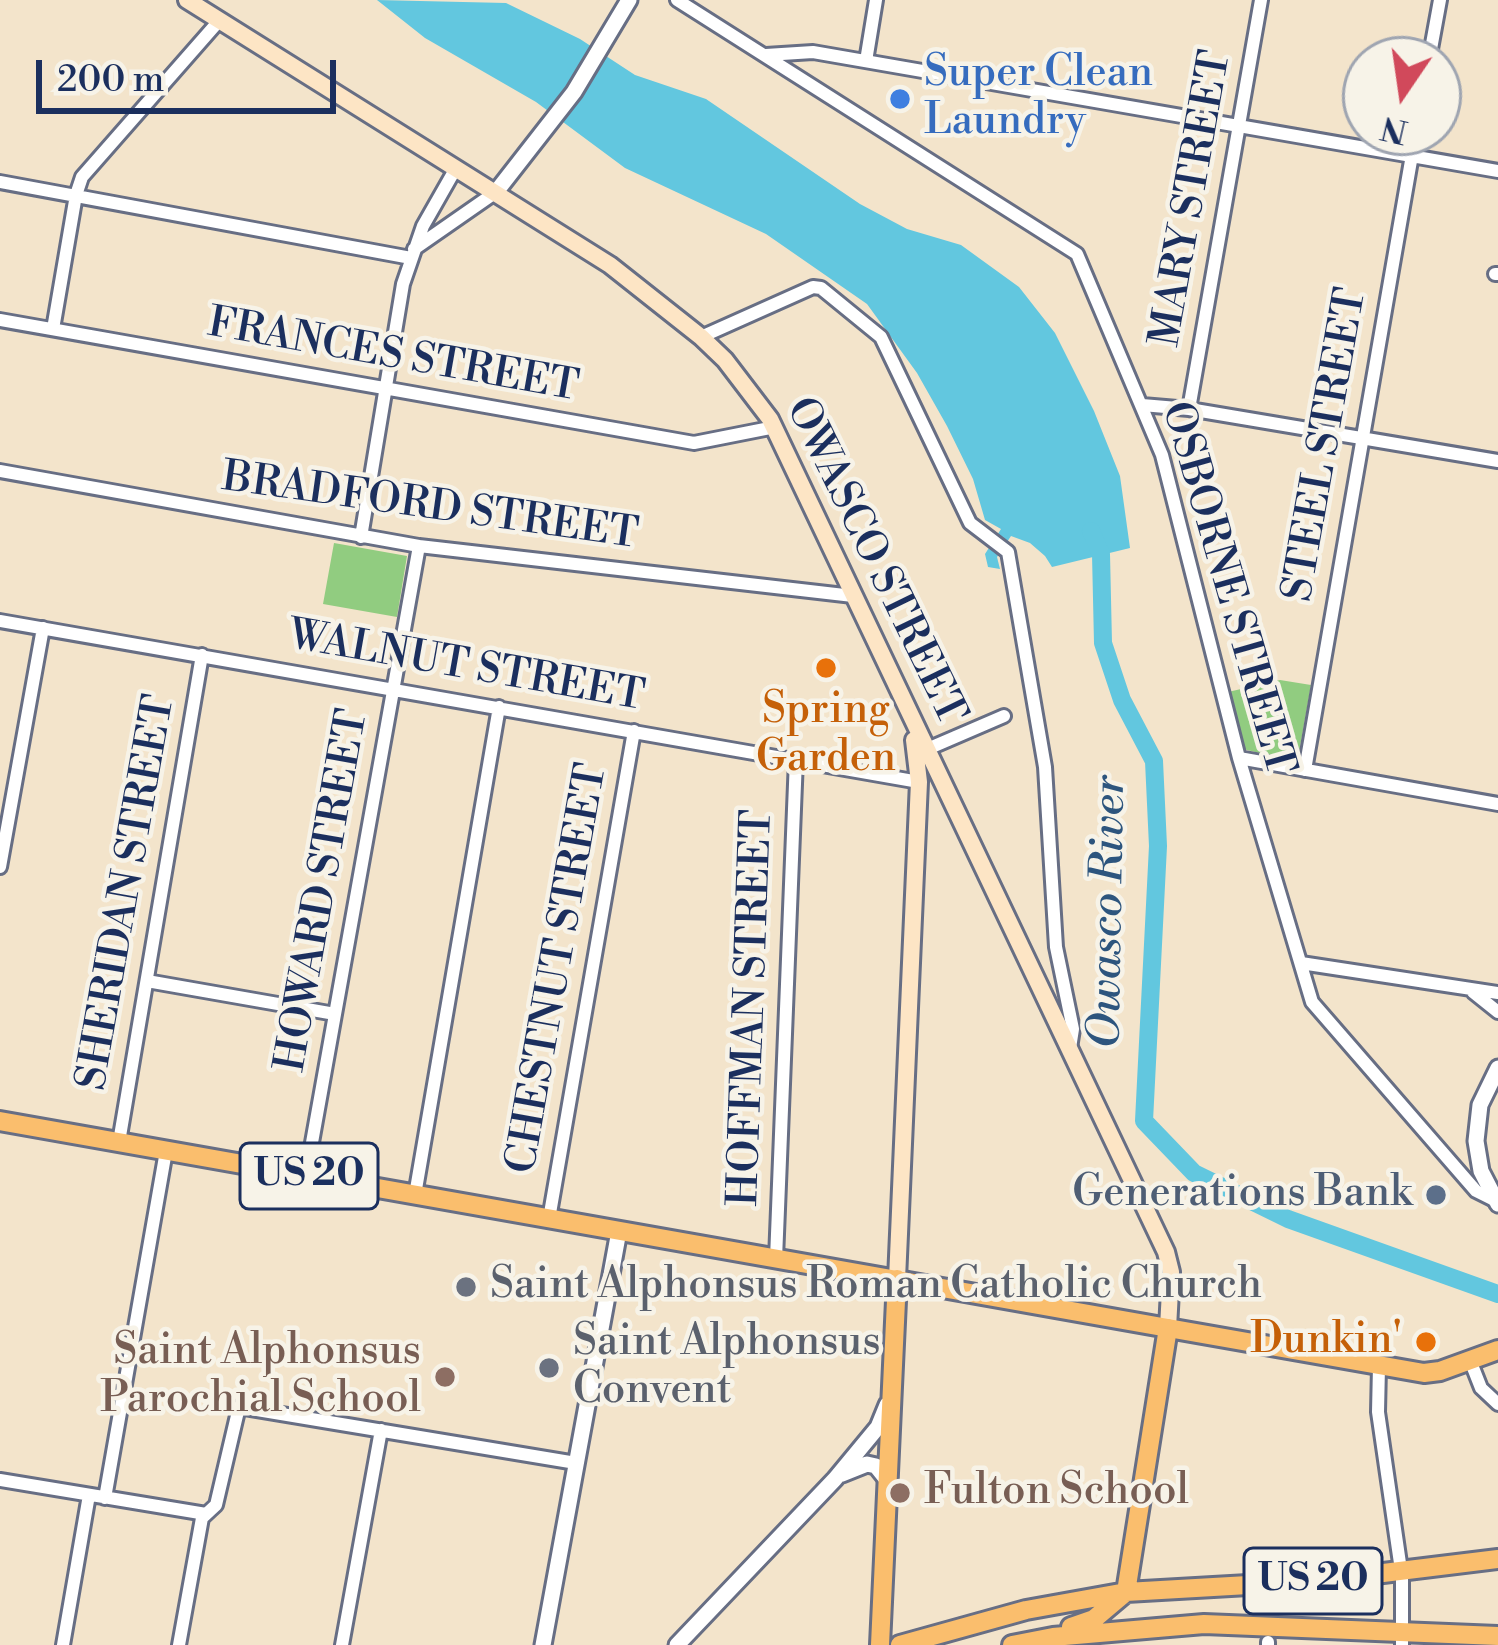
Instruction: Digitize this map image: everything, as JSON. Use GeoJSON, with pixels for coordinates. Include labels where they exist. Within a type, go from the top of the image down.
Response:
{"type":"FeatureCollection","features":[{"type":"Feature","properties":{"kind":"main road","name":"OWASCO STREET"},"geometry":{"type":"LineString","coordinates":[[187,0],[596,255],[661,302],[724,360],[775,427],[1166,1252],[1171,1272],[1168,1328]]}},
{"type":"Feature","properties":{"kind":"main road"},"geometry":{"type":"LineString","coordinates":[[880,1645],[919,782],[918,758],[904,705]]}},
{"type":"Feature","properties":{"kind":"main road"},"geometry":{"type":"LineString","coordinates":[[919,782],[938,775]]}},
{"type":"Feature","properties":{"kind":"main road","name":"US 20"},"geometry":{"type":"LineString","coordinates":[[0,1121],[1168,1328]]}},
{"type":"Feature","properties":{"kind":"main road"},"geometry":{"type":"LineString","coordinates":[[1053,1637],[1094,1619],[1126,1592],[1168,1328],[1424,1372],[1498,1350]]}},
{"type":"Feature","properties":{"kind":"main road","name":"US 20"},"geometry":{"type":"LineString","coordinates":[[1126,1592],[1401,1572],[1498,1559]]}},
{"type":"Feature","properties":{"kind":"main road"},"geometry":{"type":"LineString","coordinates":[[900,1645],[1027,1610],[1126,1592]]}},
{"type":"Feature","properties":{"kind":"main road","name":"US 20"},"geometry":{"type":"LineString","coordinates":[[1012,1645],[1204,1624],[1402,1638],[1498,1636]]}},
{"type":"Feature","properties":{"kind":"street"},"geometry":{"type":"LineString","coordinates":[[0,182],[412,253],[496,192],[540,139],[628,0]]}},
{"type":"Feature","properties":{"kind":"street","name":"OSBORNE STREET"},"geometry":{"type":"LineString","coordinates":[[677,0],[1077,254],[1142,405],[1174,496],[1239,758],[1315,1006],[1476,1192],[1497,1203]]}},
{"type":"Feature","properties":{"kind":"street"},"geometry":{"type":"LineString","coordinates":[[866,61],[876,0]]}},
{"type":"Feature","properties":{"kind":"street","name":"MARY STREET"},"geometry":{"type":"LineString","coordinates":[[1190,409],[1261,0]]}},
{"type":"Feature","properties":{"kind":"street"},"geometry":{"type":"LineString","coordinates":[[1434,36],[1440,0]]}},
{"type":"Feature","properties":{"kind":"street"},"geometry":{"type":"LineString","coordinates":[[53,329],[82,177],[218,22]]}},
{"type":"Feature","properties":{"kind":"street"},"geometry":{"type":"LineString","coordinates":[[766,55],[813,52],[1342,144]]}},
{"type":"Feature","properties":{"kind":"street"},"geometry":{"type":"LineString","coordinates":[[1411,156],[1498,171]]}},
{"type":"Feature","properties":{"kind":"street","name":"STEEL STREET"},"geometry":{"type":"LineString","coordinates":[[1305,770],[1411,156]]}},
{"type":"Feature","properties":{"kind":"street"},"geometry":{"type":"LineString","coordinates":[[361,537],[412,253],[456,168]]}},
{"type":"Feature","properties":{"kind":"street"},"geometry":{"type":"LineString","coordinates":[[701,337],[813,287],[836,298],[884,343],[970,524],[1008,552],[1045,766],[1056,947],[1073,1029],[1070,1048]]}},
{"type":"Feature","properties":{"kind":"street","name":"FRANCES STREET"},"geometry":{"type":"LineString","coordinates":[[0,320],[694,443],[775,427]]}},
{"type":"Feature","properties":{"kind":"street"},"geometry":{"type":"LineString","coordinates":[[1142,405],[1498,461]]}},
{"type":"Feature","properties":{"kind":"street","name":"BRADFORD STREET"},"geometry":{"type":"LineString","coordinates":[[0,472],[419,546],[853,596]]}},
{"type":"Feature","properties":{"kind":"street","name":"HOWARD STREET"},"geometry":{"type":"LineString","coordinates":[[306,1175],[419,546]]}},
{"type":"Feature","properties":{"kind":"street","name":"WALNUT STREET"},"geometry":{"type":"LineString","coordinates":[[0,621],[919,782]]}},
{"type":"Feature","properties":{"kind":"street"},"geometry":{"type":"LineString","coordinates":[[0,867],[43,628]]}},
{"type":"Feature","properties":{"kind":"street","name":"SHERIDAN STREET"},"geometry":{"type":"LineString","coordinates":[[119,1142],[202,655]]}},
{"type":"Feature","properties":{"kind":"street"},"geometry":{"type":"LineString","coordinates":[[415,1195],[499,707]]}},
{"type":"Feature","properties":{"kind":"street"},"geometry":{"type":"LineString","coordinates":[[925,750],[1004,716]]}},
{"type":"Feature","properties":{"kind":"street","name":"CHESTNUT STREET"},"geometry":{"type":"LineString","coordinates":[[549,1219],[634,731]]}},
{"type":"Feature","properties":{"kind":"street"},"geometry":{"type":"LineString","coordinates":[[1239,758],[1498,804]]}},
{"type":"Feature","properties":{"kind":"street","name":"HOFFMAN STREET"},"geometry":{"type":"LineString","coordinates":[[776,1259],[796,759]]}},
{"type":"Feature","properties":{"kind":"street"},"geometry":{"type":"LineString","coordinates":[[1301,963],[1498,993]]}},
{"type":"Feature","properties":{"kind":"street"},"geometry":{"type":"LineString","coordinates":[[147,981],[334,1014]]}},
{"type":"Feature","properties":{"kind":"street"},"geometry":{"type":"LineString","coordinates":[[1466,988],[1498,1012]]}},
{"type":"Feature","properties":{"kind":"street"},"geometry":{"type":"LineString","coordinates":[[1497,1203],[1481,1171],[1476,1141],[1480,1105],[1498,1068]]}},
{"type":"Feature","properties":{"kind":"street"},"geometry":{"type":"LineString","coordinates":[[105,1498],[166,1150]]}},
{"type":"Feature","properties":{"kind":"street"},"geometry":{"type":"LineString","coordinates":[[543,1645],[619,1231]]}},
{"type":"Feature","properties":{"kind":"street"},"geometry":{"type":"LineString","coordinates":[[1470,1360],[1481,1388],[1498,1404]]}},
{"type":"Feature","properties":{"kind":"street"},"geometry":{"type":"LineString","coordinates":[[1379,1366],[1378,1412],[1401,1572],[1402,1638]]}},
{"type":"Feature","properties":{"kind":"street"},"geometry":{"type":"LineString","coordinates":[[676,1645],[835,1480],[878,1427],[892,1389]]}},
{"type":"Feature","properties":{"kind":"street"},"geometry":{"type":"LineString","coordinates":[[179,1645],[202,1518],[216,1505],[236,1409],[244,1406],[576,1463]]}},
{"type":"Feature","properties":{"kind":"street"},"geometry":{"type":"LineString","coordinates":[[342,1645],[381,1430]]}},
{"type":"Feature","properties":{"kind":"street"},"geometry":{"type":"LineString","coordinates":[[835,1480],[867,1464],[876,1466],[888,1481]]}},
{"type":"Feature","properties":{"kind":"street"},"geometry":{"type":"LineString","coordinates":[[0,1480],[207,1514]]}},
{"type":"Feature","properties":{"kind":"street"},"geometry":{"type":"LineString","coordinates":[[63,1645],[89,1496]]}},
{"type":"Feature","properties":{"kind":"green space"},"geometry":{"type":"Polygon","coordinates":[[[334,543],[407,556],[397,617],[323,604],[334,543]]]}},
{"type":"Feature","properties":{"kind":"green space"},"geometry":{"type":"Polygon","coordinates":[[[1280,680],[1311,685],[1298,758],[1292,761],[1243,749],[1228,692],[1280,680]]]}},
{"type":"Feature","properties":{"kind":"water"},"geometry":{"type":"Polygon","coordinates":[[[377,0],[506,3],[580,39],[635,75],[706,99],[860,204],[907,229],[961,245],[1019,287],[1055,333],[1094,411],[1120,476],[1130,548],[1052,567],[1030,543],[1011,536],[997,557],[1000,569],[988,567],[985,554],[1001,529],[985,520],[973,479],[947,426],[917,373],[867,304],[766,234],[625,168],[536,102],[425,38],[377,0]]]}},
{"type":"Feature","properties":{"kind":"waterway","name":"Owasco River"},"geometry":{"type":"LineString","coordinates":[[1091,531],[1101,554],[1103,643],[1122,700],[1154,761],[1158,846],[1144,1121],[1194,1173],[1288,1219],[1498,1294]]}},
{"type":"Feature","properties":{"kind":"place","name":"Super Clean Laundry"},"geometry":{"type":"Point","coordinates":[900,99]}},
{"type":"Feature","properties":{"kind":"place","name":"Spring Garden"},"geometry":{"type":"Point","coordinates":[826,668]}},
{"type":"Feature","properties":{"kind":"place","name":"Generations Bank"},"geometry":{"type":"Point","coordinates":[1436,1195]}},
{"type":"Feature","properties":{"kind":"place","name":"Saint Alphonsus Roman Catholic Church"},"geometry":{"type":"Point","coordinates":[466,1287]}},
{"type":"Feature","properties":{"kind":"place","name":"Dunkin'"},"geometry":{"type":"Point","coordinates":[1426,1342]}},
{"type":"Feature","properties":{"kind":"place","name":"Saint Alphonsus Convent"},"geometry":{"type":"Point","coordinates":[549,1368]}},
{"type":"Feature","properties":{"kind":"place","name":"Saint Alphonsus Parochial School"},"geometry":{"type":"Point","coordinates":[445,1377]}},
{"type":"Feature","properties":{"kind":"place","name":"Fulton School"},"geometry":{"type":"Point","coordinates":[900,1493]}}]}
